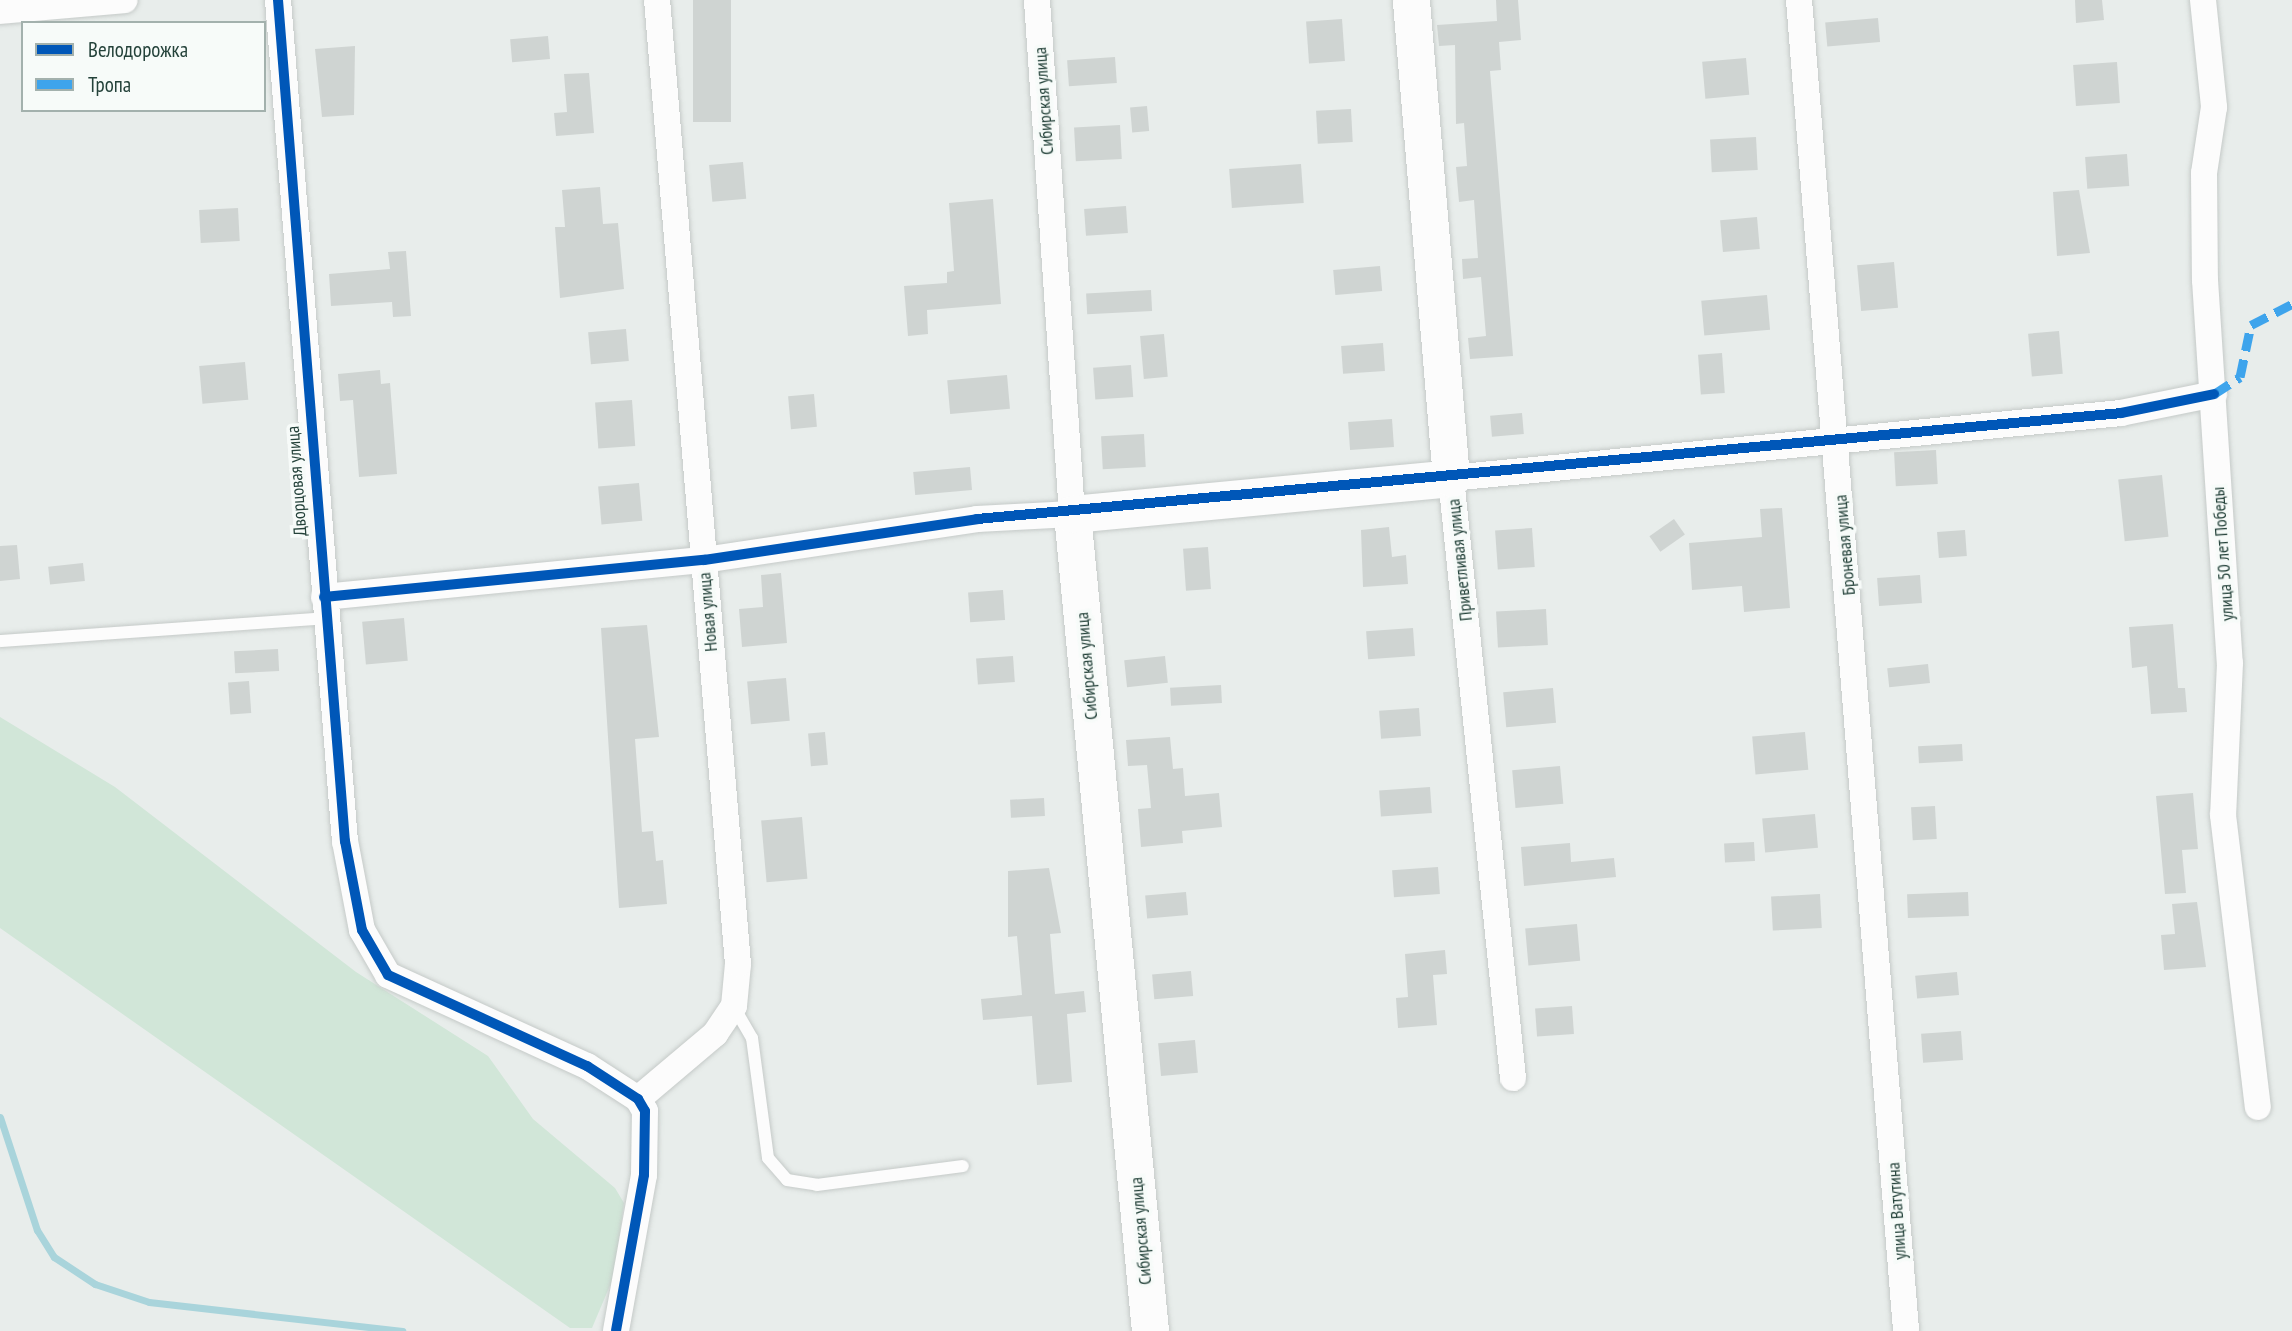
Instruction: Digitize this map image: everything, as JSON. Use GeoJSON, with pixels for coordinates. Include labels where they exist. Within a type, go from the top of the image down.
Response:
{"type":"FeatureCollection","features":[{"type":"Feature","properties":{"kind":"street"},"geometry":{"type":"LineString","coordinates":[[0,11],[125,0]]}},
{"type":"Feature","properties":{"kind":"street","name":"Дворцовая улица"},"geometry":{"type":"LineString","coordinates":[[278,0],[345,841],[372,955],[388,975],[419,994],[587,1066],[638,1099]]}},
{"type":"Feature","properties":{"kind":"street","name":"Новая улица"},"geometry":{"type":"LineString","coordinates":[[638,1099],[715,1034],[734,1006],[738,964],[657,0]]}},
{"type":"Feature","properties":{"kind":"street","name":"Сибирская улица"},"geometry":{"type":"LineString","coordinates":[[1037,0],[1073,514],[1150,1331]]}},
{"type":"Feature","properties":{"kind":"street","name":"Приветливая улица"},"geometry":{"type":"LineString","coordinates":[[1411,0],[1451,478],[1513,1078]]}},
{"type":"Feature","properties":{"kind":"street","name":"Броневая улица"},"geometry":{"type":"LineString","coordinates":[[1799,0],[1889,1091]]}},
{"type":"Feature","properties":{"kind":"street","name":"улица 50 лет Победы"},"geometry":{"type":"LineString","coordinates":[[2203,0],[2214,107],[2204,173],[2230,663],[2223,815],[2258,1107]]}},
{"type":"Feature","properties":{"kind":"street"},"geometry":{"type":"LineString","coordinates":[[325,608],[704,560],[977,519],[1073,514],[2122,413],[2214,394]]}},
{"type":"Feature","properties":{"kind":"street","name":"улица Ватутина"},"geometry":{"type":"LineString","coordinates":[[1889,1091],[1906,1331]]}},
{"type":"Feature","properties":{"kind":"street"},"geometry":{"type":"LineString","coordinates":[[616,1331],[644,1175],[645,1111],[638,1099]]}},
{"type":"Feature","properties":{"kind":"lane"},"geometry":{"type":"LineString","coordinates":[[0,641],[325,608]]}},
{"type":"Feature","properties":{"kind":"lane"},"geometry":{"type":"LineString","coordinates":[[734,1006],[751,1038],[768,1158],[787,1180],[817,1185],[963,1166]]}},
{"type":"Feature","properties":{"kind":"green space"},"geometry":{"type":"Polygon","coordinates":[[[0,717],[115,787],[356,972],[488,1056],[533,1119],[615,1188],[624,1203],[614,1276],[592,1328],[570,1328],[0,928],[0,717]]]}},
{"type":"Feature","properties":{"kind":"building"},"geometry":{"type":"Polygon","coordinates":[[[693,0],[731,0],[731,122],[693,122],[693,0]]]}},
{"type":"Feature","properties":{"kind":"building"},"geometry":{"type":"Polygon","coordinates":[[[1496,0],[1518,0],[1521,40],[1499,42],[1501,70],[1490,71],[1513,356],[1470,359],[1468,338],[1486,336],[1481,277],[1463,279],[1462,259],[1478,258],[1474,200],[1459,202],[1456,167],[1467,166],[1464,123],[1456,124],[1455,45],[1439,46],[1437,25],[1497,21],[1496,0]]]}},
{"type":"Feature","properties":{"kind":"building"},"geometry":{"type":"Polygon","coordinates":[[[2075,0],[2102,0],[2104,20],[2076,23],[2075,0]]]}},
{"type":"Feature","properties":{"kind":"building"},"geometry":{"type":"Polygon","coordinates":[[[1878,18],[1880,42],[1827,47],[1825,23],[1878,18]]]}},
{"type":"Feature","properties":{"kind":"building"},"geometry":{"type":"Polygon","coordinates":[[[1342,19],[1345,61],[1309,63],[1306,22],[1342,19]]]}},
{"type":"Feature","properties":{"kind":"building"},"geometry":{"type":"Polygon","coordinates":[[[548,36],[550,59],[512,62],[510,39],[548,36]]]}},
{"type":"Feature","properties":{"kind":"building"},"geometry":{"type":"Polygon","coordinates":[[[355,46],[354,115],[322,117],[315,49],[355,46]]]}},
{"type":"Feature","properties":{"kind":"building"},"geometry":{"type":"Polygon","coordinates":[[[1115,57],[1117,83],[1069,86],[1067,60],[1115,57]]]}},
{"type":"Feature","properties":{"kind":"building"},"geometry":{"type":"Polygon","coordinates":[[[1746,58],[1749,95],[1705,99],[1702,62],[1746,58]]]}},
{"type":"Feature","properties":{"kind":"building"},"geometry":{"type":"Polygon","coordinates":[[[2117,62],[2120,103],[2076,106],[2073,65],[2117,62]]]}},
{"type":"Feature","properties":{"kind":"building"},"geometry":{"type":"Polygon","coordinates":[[[589,73],[594,133],[556,136],[554,113],[567,112],[564,74],[589,73]]]}},
{"type":"Feature","properties":{"kind":"building"},"geometry":{"type":"Polygon","coordinates":[[[1147,106],[1149,131],[1132,132],[1130,107],[1147,106]]]}},
{"type":"Feature","properties":{"kind":"building"},"geometry":{"type":"Polygon","coordinates":[[[1351,109],[1353,142],[1318,144],[1316,111],[1351,109]]]}},
{"type":"Feature","properties":{"kind":"building"},"geometry":{"type":"Polygon","coordinates":[[[1120,125],[1122,159],[1076,161],[1074,127],[1120,125]]]}},
{"type":"Feature","properties":{"kind":"building"},"geometry":{"type":"Polygon","coordinates":[[[1756,137],[1758,170],[1712,172],[1710,139],[1756,137]]]}},
{"type":"Feature","properties":{"kind":"building"},"geometry":{"type":"Polygon","coordinates":[[[2127,154],[2129,186],[2087,189],[2085,157],[2127,154]]]}},
{"type":"Feature","properties":{"kind":"building"},"geometry":{"type":"Polygon","coordinates":[[[743,162],[746,199],[712,202],[709,165],[743,162]]]}},
{"type":"Feature","properties":{"kind":"building"},"geometry":{"type":"Polygon","coordinates":[[[1301,164],[1304,203],[1232,208],[1229,169],[1301,164]]]}},
{"type":"Feature","properties":{"kind":"building"},"geometry":{"type":"Polygon","coordinates":[[[600,187],[603,224],[618,223],[624,289],[560,298],[555,227],[565,227],[562,190],[600,187]]]}},
{"type":"Feature","properties":{"kind":"building"},"geometry":{"type":"Polygon","coordinates":[[[2079,190],[2090,253],[2057,256],[2053,192],[2079,190]]]}},
{"type":"Feature","properties":{"kind":"building"},"geometry":{"type":"Polygon","coordinates":[[[993,199],[1001,304],[927,310],[928,334],[908,336],[904,286],[947,283],[947,272],[954,271],[949,203],[993,199]]]}},
{"type":"Feature","properties":{"kind":"building"},"geometry":{"type":"Polygon","coordinates":[[[1126,206],[1128,233],[1086,236],[1084,209],[1126,206]]]}},
{"type":"Feature","properties":{"kind":"building"},"geometry":{"type":"Polygon","coordinates":[[[238,208],[240,241],[201,243],[199,210],[238,208]]]}},
{"type":"Feature","properties":{"kind":"building"},"geometry":{"type":"Polygon","coordinates":[[[1757,217],[1760,249],[1723,252],[1720,220],[1757,217]]]}},
{"type":"Feature","properties":{"kind":"building"},"geometry":{"type":"Polygon","coordinates":[[[406,251],[411,316],[393,317],[392,302],[331,306],[329,274],[390,269],[388,252],[406,251]]]}},
{"type":"Feature","properties":{"kind":"building"},"geometry":{"type":"Polygon","coordinates":[[[1894,262],[1898,308],[1861,311],[1857,265],[1894,262]]]}},
{"type":"Feature","properties":{"kind":"building"},"geometry":{"type":"Polygon","coordinates":[[[1380,266],[1382,291],[1335,295],[1333,270],[1380,266]]]}},
{"type":"Feature","properties":{"kind":"building"},"geometry":{"type":"Polygon","coordinates":[[[1151,290],[1152,311],[1087,314],[1086,293],[1151,290]]]}},
{"type":"Feature","properties":{"kind":"building"},"geometry":{"type":"Polygon","coordinates":[[[1767,295],[1770,330],[1704,336],[1701,301],[1767,295]]]}},
{"type":"Feature","properties":{"kind":"building"},"geometry":{"type":"Polygon","coordinates":[[[626,329],[629,361],[591,364],[588,332],[626,329]]]}},
{"type":"Feature","properties":{"kind":"building"},"geometry":{"type":"Polygon","coordinates":[[[2059,331],[2063,374],[2032,377],[2028,334],[2059,331]]]}},
{"type":"Feature","properties":{"kind":"building"},"geometry":{"type":"Polygon","coordinates":[[[1164,334],[1168,377],[1144,379],[1140,336],[1164,334]]]}},
{"type":"Feature","properties":{"kind":"building"},"geometry":{"type":"Polygon","coordinates":[[[1383,343],[1385,371],[1343,374],[1341,346],[1383,343]]]}},
{"type":"Feature","properties":{"kind":"building"},"geometry":{"type":"Polygon","coordinates":[[[1722,353],[1725,393],[1701,395],[1698,355],[1722,353]]]}},
{"type":"Feature","properties":{"kind":"building"},"geometry":{"type":"Polygon","coordinates":[[[245,362],[248,400],[202,404],[199,366],[245,362]]]}},
{"type":"Feature","properties":{"kind":"building"},"geometry":{"type":"Polygon","coordinates":[[[1131,365],[1133,397],[1095,400],[1093,368],[1131,365]]]}},
{"type":"Feature","properties":{"kind":"building"},"geometry":{"type":"Polygon","coordinates":[[[380,370],[381,384],[390,383],[397,474],[359,477],[353,400],[340,401],[338,374],[380,370]]]}},
{"type":"Feature","properties":{"kind":"building"},"geometry":{"type":"Polygon","coordinates":[[[1007,375],[1010,409],[950,414],[947,380],[1007,375]]]}},
{"type":"Feature","properties":{"kind":"building"},"geometry":{"type":"Polygon","coordinates":[[[814,394],[817,427],[791,429],[788,396],[814,394]]]}},
{"type":"Feature","properties":{"kind":"building"},"geometry":{"type":"Polygon","coordinates":[[[632,400],[635,446],[598,448],[595,403],[632,400]]]}},
{"type":"Feature","properties":{"kind":"building"},"geometry":{"type":"Polygon","coordinates":[[[1522,413],[1524,434],[1492,437],[1490,416],[1522,413]]]}},
{"type":"Feature","properties":{"kind":"building"},"geometry":{"type":"Polygon","coordinates":[[[1392,419],[1394,447],[1350,450],[1348,422],[1392,419]]]}},
{"type":"Feature","properties":{"kind":"building"},"geometry":{"type":"Polygon","coordinates":[[[1144,434],[1146,467],[1103,469],[1101,436],[1144,434]]]}},
{"type":"Feature","properties":{"kind":"building"},"geometry":{"type":"Polygon","coordinates":[[[1936,450],[1938,484],[1896,486],[1894,452],[1936,450]]]}},
{"type":"Feature","properties":{"kind":"building"},"geometry":{"type":"Polygon","coordinates":[[[970,467],[972,490],[915,495],[913,472],[970,467]]]}},
{"type":"Feature","properties":{"kind":"building"},"geometry":{"type":"Polygon","coordinates":[[[2162,475],[2168,537],[2125,541],[2118,480],[2162,475]]]}},
{"type":"Feature","properties":{"kind":"building"},"geometry":{"type":"Polygon","coordinates":[[[639,483],[642,521],[601,524],[598,487],[639,483]]]}},
{"type":"Feature","properties":{"kind":"building"},"geometry":{"type":"Polygon","coordinates":[[[1782,508],[1790,608],[1744,612],[1742,586],[1692,590],[1689,543],[1762,537],[1760,509],[1782,508]]]}},
{"type":"Feature","properties":{"kind":"building"},"geometry":{"type":"Polygon","coordinates":[[[1674,519],[1685,535],[1660,552],[1649,536],[1674,519]]]}},
{"type":"Feature","properties":{"kind":"building"},"geometry":{"type":"Polygon","coordinates":[[[1389,527],[1392,557],[1406,555],[1408,584],[1363,587],[1361,530],[1389,527]]]}},
{"type":"Feature","properties":{"kind":"building"},"geometry":{"type":"Polygon","coordinates":[[[1532,528],[1535,567],[1498,569],[1495,531],[1532,528]]]}},
{"type":"Feature","properties":{"kind":"building"},"geometry":{"type":"Polygon","coordinates":[[[1965,530],[1967,556],[1939,558],[1937,532],[1965,530]]]}},
{"type":"Feature","properties":{"kind":"building"},"geometry":{"type":"Polygon","coordinates":[[[17,545],[20,579],[0,581],[0,546],[17,545]]]}},
{"type":"Feature","properties":{"kind":"building"},"geometry":{"type":"Polygon","coordinates":[[[1208,547],[1211,589],[1186,591],[1183,549],[1208,547]]]}},
{"type":"Feature","properties":{"kind":"building"},"geometry":{"type":"Polygon","coordinates":[[[83,563],[85,581],[50,585],[48,567],[83,563]]]}},
{"type":"Feature","properties":{"kind":"building"},"geometry":{"type":"Polygon","coordinates":[[[781,573],[787,643],[742,647],[739,609],[763,607],[761,575],[781,573]]]}},
{"type":"Feature","properties":{"kind":"building"},"geometry":{"type":"Polygon","coordinates":[[[1920,575],[1922,603],[1879,606],[1877,578],[1920,575]]]}},
{"type":"Feature","properties":{"kind":"building"},"geometry":{"type":"Polygon","coordinates":[[[1003,590],[1005,620],[970,622],[968,592],[1003,590]]]}},
{"type":"Feature","properties":{"kind":"building"},"geometry":{"type":"Polygon","coordinates":[[[1546,609],[1548,645],[1498,648],[1496,612],[1546,609]]]}},
{"type":"Feature","properties":{"kind":"building"},"geometry":{"type":"Polygon","coordinates":[[[404,618],[408,661],[366,664],[362,622],[404,618]]]}},
{"type":"Feature","properties":{"kind":"building"},"geometry":{"type":"Polygon","coordinates":[[[2173,624],[2178,688],[2185,688],[2187,712],[2151,714],[2147,666],[2132,668],[2129,627],[2173,624]]]}},
{"type":"Feature","properties":{"kind":"building"},"geometry":{"type":"Polygon","coordinates":[[[647,625],[659,737],[635,739],[642,832],[653,831],[656,861],[663,860],[667,904],[619,908],[601,628],[647,625]]]}},
{"type":"Feature","properties":{"kind":"building"},"geometry":{"type":"Polygon","coordinates":[[[1413,628],[1415,656],[1368,659],[1366,631],[1413,628]]]}},
{"type":"Feature","properties":{"kind":"building"},"geometry":{"type":"Polygon","coordinates":[[[278,649],[279,671],[235,673],[234,651],[278,649]]]}},
{"type":"Feature","properties":{"kind":"building"},"geometry":{"type":"Polygon","coordinates":[[[1013,656],[1015,682],[978,685],[976,659],[1013,656]]]}},
{"type":"Feature","properties":{"kind":"building"},"geometry":{"type":"Polygon","coordinates":[[[1165,656],[1168,683],[1127,687],[1124,660],[1165,656]]]}},
{"type":"Feature","properties":{"kind":"building"},"geometry":{"type":"Polygon","coordinates":[[[1928,664],[1930,683],[1889,687],[1887,668],[1928,664]]]}},
{"type":"Feature","properties":{"kind":"building"},"geometry":{"type":"Polygon","coordinates":[[[786,678],[790,721],[751,724],[747,681],[786,678]]]}},
{"type":"Feature","properties":{"kind":"building"},"geometry":{"type":"Polygon","coordinates":[[[249,681],[251,713],[230,714],[228,682],[249,681]]]}},
{"type":"Feature","properties":{"kind":"building"},"geometry":{"type":"Polygon","coordinates":[[[1221,685],[1222,703],[1171,706],[1170,688],[1221,685]]]}},
{"type":"Feature","properties":{"kind":"building"},"geometry":{"type":"Polygon","coordinates":[[[1553,688],[1556,723],[1506,727],[1503,692],[1553,688]]]}},
{"type":"Feature","properties":{"kind":"building"},"geometry":{"type":"Polygon","coordinates":[[[1419,708],[1421,736],[1381,739],[1379,711],[1419,708]]]}},
{"type":"Feature","properties":{"kind":"building"},"geometry":{"type":"Polygon","coordinates":[[[825,732],[828,765],[811,766],[808,733],[825,732]]]}},
{"type":"Feature","properties":{"kind":"building"},"geometry":{"type":"Polygon","coordinates":[[[1805,732],[1808,770],[1756,774],[1752,737],[1805,732]]]}},
{"type":"Feature","properties":{"kind":"building"},"geometry":{"type":"Polygon","coordinates":[[[1170,737],[1173,769],[1183,768],[1185,796],[1219,793],[1222,827],[1182,831],[1183,843],[1141,847],[1138,809],[1151,808],[1147,765],[1128,766],[1126,740],[1170,737]]]}},
{"type":"Feature","properties":{"kind":"building"},"geometry":{"type":"Polygon","coordinates":[[[1962,744],[1963,761],[1919,763],[1918,746],[1962,744]]]}},
{"type":"Feature","properties":{"kind":"building"},"geometry":{"type":"Polygon","coordinates":[[[1560,766],[1563,804],[1515,808],[1512,770],[1560,766]]]}},
{"type":"Feature","properties":{"kind":"building"},"geometry":{"type":"Polygon","coordinates":[[[1430,787],[1432,813],[1381,816],[1379,791],[1430,787]]]}},
{"type":"Feature","properties":{"kind":"building"},"geometry":{"type":"Polygon","coordinates":[[[2193,793],[2198,849],[2182,850],[2186,893],[2165,894],[2156,796],[2193,793]]]}},
{"type":"Feature","properties":{"kind":"building"},"geometry":{"type":"Polygon","coordinates":[[[1044,798],[1045,816],[1011,818],[1010,800],[1044,798]]]}},
{"type":"Feature","properties":{"kind":"building"},"geometry":{"type":"Polygon","coordinates":[[[1935,806],[1937,839],[1913,840],[1911,807],[1935,806]]]}},
{"type":"Feature","properties":{"kind":"building"},"geometry":{"type":"Polygon","coordinates":[[[1815,814],[1818,848],[1765,852],[1762,819],[1815,814]]]}},
{"type":"Feature","properties":{"kind":"building"},"geometry":{"type":"Polygon","coordinates":[[[802,817],[807,879],[767,882],[761,821],[802,817]]]}},
{"type":"Feature","properties":{"kind":"building"},"geometry":{"type":"Polygon","coordinates":[[[1754,842],[1755,861],[1725,863],[1724,844],[1754,842]]]}},
{"type":"Feature","properties":{"kind":"building"},"geometry":{"type":"Polygon","coordinates":[[[1570,843],[1571,862],[1614,858],[1616,877],[1524,886],[1521,847],[1570,843]]]}},
{"type":"Feature","properties":{"kind":"building"},"geometry":{"type":"Polygon","coordinates":[[[1438,867],[1440,894],[1394,897],[1392,870],[1438,867]]]}},
{"type":"Feature","properties":{"kind":"building"},"geometry":{"type":"Polygon","coordinates":[[[1049,868],[1061,933],[1050,934],[1055,994],[1084,991],[1086,1012],[1067,1014],[1072,1082],[1037,1085],[1032,1016],[983,1020],[981,999],[1022,995],[1017,936],[1008,937],[1008,871],[1049,868]]]}},
{"type":"Feature","properties":{"kind":"building"},"geometry":{"type":"Polygon","coordinates":[[[1186,892],[1188,915],[1147,918],[1145,896],[1186,892]]]}},
{"type":"Feature","properties":{"kind":"building"},"geometry":{"type":"Polygon","coordinates":[[[1968,892],[1969,916],[1908,918],[1907,894],[1968,892]]]}},
{"type":"Feature","properties":{"kind":"building"},"geometry":{"type":"Polygon","coordinates":[[[1820,894],[1822,928],[1773,931],[1771,897],[1820,894]]]}},
{"type":"Feature","properties":{"kind":"building"},"geometry":{"type":"Polygon","coordinates":[[[2197,902],[2206,967],[2164,970],[2161,935],[2175,934],[2172,904],[2197,902]]]}},
{"type":"Feature","properties":{"kind":"building"},"geometry":{"type":"Polygon","coordinates":[[[1577,924],[1580,961],[1528,965],[1525,929],[1577,924]]]}},
{"type":"Feature","properties":{"kind":"building"},"geometry":{"type":"Polygon","coordinates":[[[1445,950],[1447,974],[1433,975],[1437,1025],[1398,1028],[1396,998],[1408,997],[1405,954],[1445,950]]]}},
{"type":"Feature","properties":{"kind":"building"},"geometry":{"type":"Polygon","coordinates":[[[1191,971],[1193,996],[1154,999],[1152,974],[1191,971]]]}},
{"type":"Feature","properties":{"kind":"building"},"geometry":{"type":"Polygon","coordinates":[[[1957,972],[1959,995],[1917,999],[1915,976],[1957,972]]]}},
{"type":"Feature","properties":{"kind":"building"},"geometry":{"type":"Polygon","coordinates":[[[1572,1006],[1574,1034],[1537,1037],[1535,1009],[1572,1006]]]}},
{"type":"Feature","properties":{"kind":"building"},"geometry":{"type":"Polygon","coordinates":[[[1961,1031],[1963,1060],[1923,1063],[1921,1034],[1961,1031]]]}},
{"type":"Feature","properties":{"kind":"building"},"geometry":{"type":"Polygon","coordinates":[[[1195,1040],[1198,1073],[1161,1076],[1158,1043],[1195,1040]]]}},
{"type":"Feature","properties":{"kind":"waterway"},"geometry":{"type":"LineString","coordinates":[[0,1117],[37,1230],[54,1257],[95,1284],[149,1302],[402,1331]]}},
{"type":"Feature","properties":{"kind":"marked path"},"geometry":{"type":"LineString","coordinates":[[2214,394],[2240,377],[2251,325],[2292,304]]}},
{"type":"Feature","properties":{"kind":"cycle path"},"geometry":{"type":"LineString","coordinates":[[278,0],[345,841],[362,930],[388,975],[587,1066],[638,1099],[645,1111],[644,1175],[616,1331]]}},
{"type":"Feature","properties":{"kind":"cycle path"},"geometry":{"type":"LineString","coordinates":[[324,597],[704,560],[977,519],[2121,413],[2214,394]]}}]}
